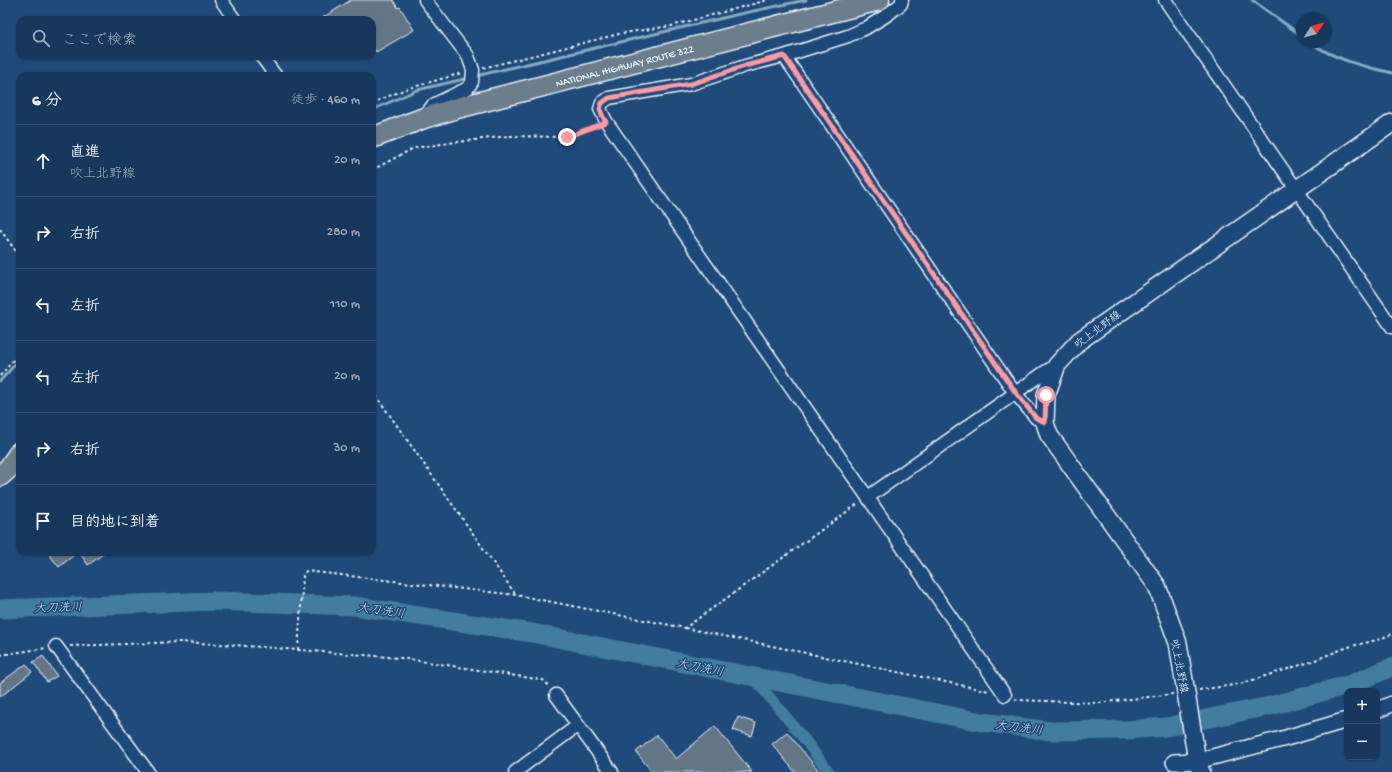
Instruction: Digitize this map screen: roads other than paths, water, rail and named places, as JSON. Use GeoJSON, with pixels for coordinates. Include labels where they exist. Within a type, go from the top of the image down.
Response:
{"type":"FeatureCollection","features":[{"type":"Feature","properties":{"kind":"highway","name":"NATIONAL HIGHWAY ROUTE 322"},"geometry":{"type":"LineString","coordinates":[[376,136],[424,118],[461,107],[879,0]]}},
{"type":"Feature","properties":{"kind":"highway"},"geometry":{"type":"LineString","coordinates":[[0,476],[9,468],[16,458]]}},
{"type":"Feature","properties":{"kind":"main road","name":"吹上北野線"},"geometry":{"type":"LineString","coordinates":[[1199,766],[1178,643],[1157,586],[1049,435],[1045,422],[1046,395],[1056,365],[1079,341],[1392,122]]}},
{"type":"Feature","properties":{"kind":"street"},"geometry":{"type":"LineString","coordinates":[[221,0],[233,16]]}},
{"type":"Feature","properties":{"kind":"street"},"geometry":{"type":"LineString","coordinates":[[424,118],[433,105],[468,88],[472,82],[473,70],[468,56],[425,0]]}},
{"type":"Feature","properties":{"kind":"street"},"geometry":{"type":"LineString","coordinates":[[902,0],[901,4],[892,12],[866,28],[848,36],[784,56],[745,66],[691,84],[609,98],[602,103],[600,109],[606,122],[1005,695]]}},
{"type":"Feature","properties":{"kind":"street"},"geometry":{"type":"LineString","coordinates":[[1164,0],[1392,327]]}},
{"type":"Feature","properties":{"kind":"street"},"geometry":{"type":"LineString","coordinates":[[784,56],[1016,393],[1036,418],[1045,422]]}},
{"type":"Feature","properties":{"kind":"street"},"geometry":{"type":"LineString","coordinates":[[264,60],[273,72]]}},
{"type":"Feature","properties":{"kind":"street"},"geometry":{"type":"LineString","coordinates":[[868,497],[1056,365]]}},
{"type":"Feature","properties":{"kind":"street"},"geometry":{"type":"LineString","coordinates":[[56,646],[148,772]]}},
{"type":"Feature","properties":{"kind":"street"},"geometry":{"type":"LineString","coordinates":[[556,695],[577,726],[612,772]]}},
{"type":"Feature","properties":{"kind":"street"},"geometry":{"type":"LineString","coordinates":[[1380,709],[1392,704]]}},
{"type":"Feature","properties":{"kind":"street"},"geometry":{"type":"LineString","coordinates":[[1174,762],[1199,766],[1344,721]]}},
{"type":"Feature","properties":{"kind":"street"},"geometry":{"type":"LineString","coordinates":[[515,772],[577,726]]}},
{"type":"Feature","properties":{"kind":"waterway"},"geometry":{"type":"LineString","coordinates":[[476,76],[744,13],[806,0]]}},
{"type":"Feature","properties":{"kind":"waterway"},"geometry":{"type":"LineString","coordinates":[[1252,0],[1296,32]]}},
{"type":"Feature","properties":{"kind":"waterway"},"geometry":{"type":"LineString","coordinates":[[1320,48],[1339,58],[1392,73]]}},
{"type":"Feature","properties":{"kind":"waterway"},"geometry":{"type":"LineString","coordinates":[[376,108],[417,90],[469,78]]}},
{"type":"Feature","properties":{"kind":"waterway"},"geometry":{"type":"LineString","coordinates":[[0,381],[16,363]]}},
{"type":"Feature","properties":{"kind":"waterway","name":"大刀洗川"},"geometry":{"type":"LineString","coordinates":[[0,609],[216,601],[354,606],[532,633],[982,722],[1051,731],[1126,730],[1166,727],[1270,706],[1351,684],[1392,667]]}},
{"type":"Feature","properties":{"kind":"waterway"},"geometry":{"type":"LineString","coordinates":[[753,677],[805,740],[829,772]]}}]}
